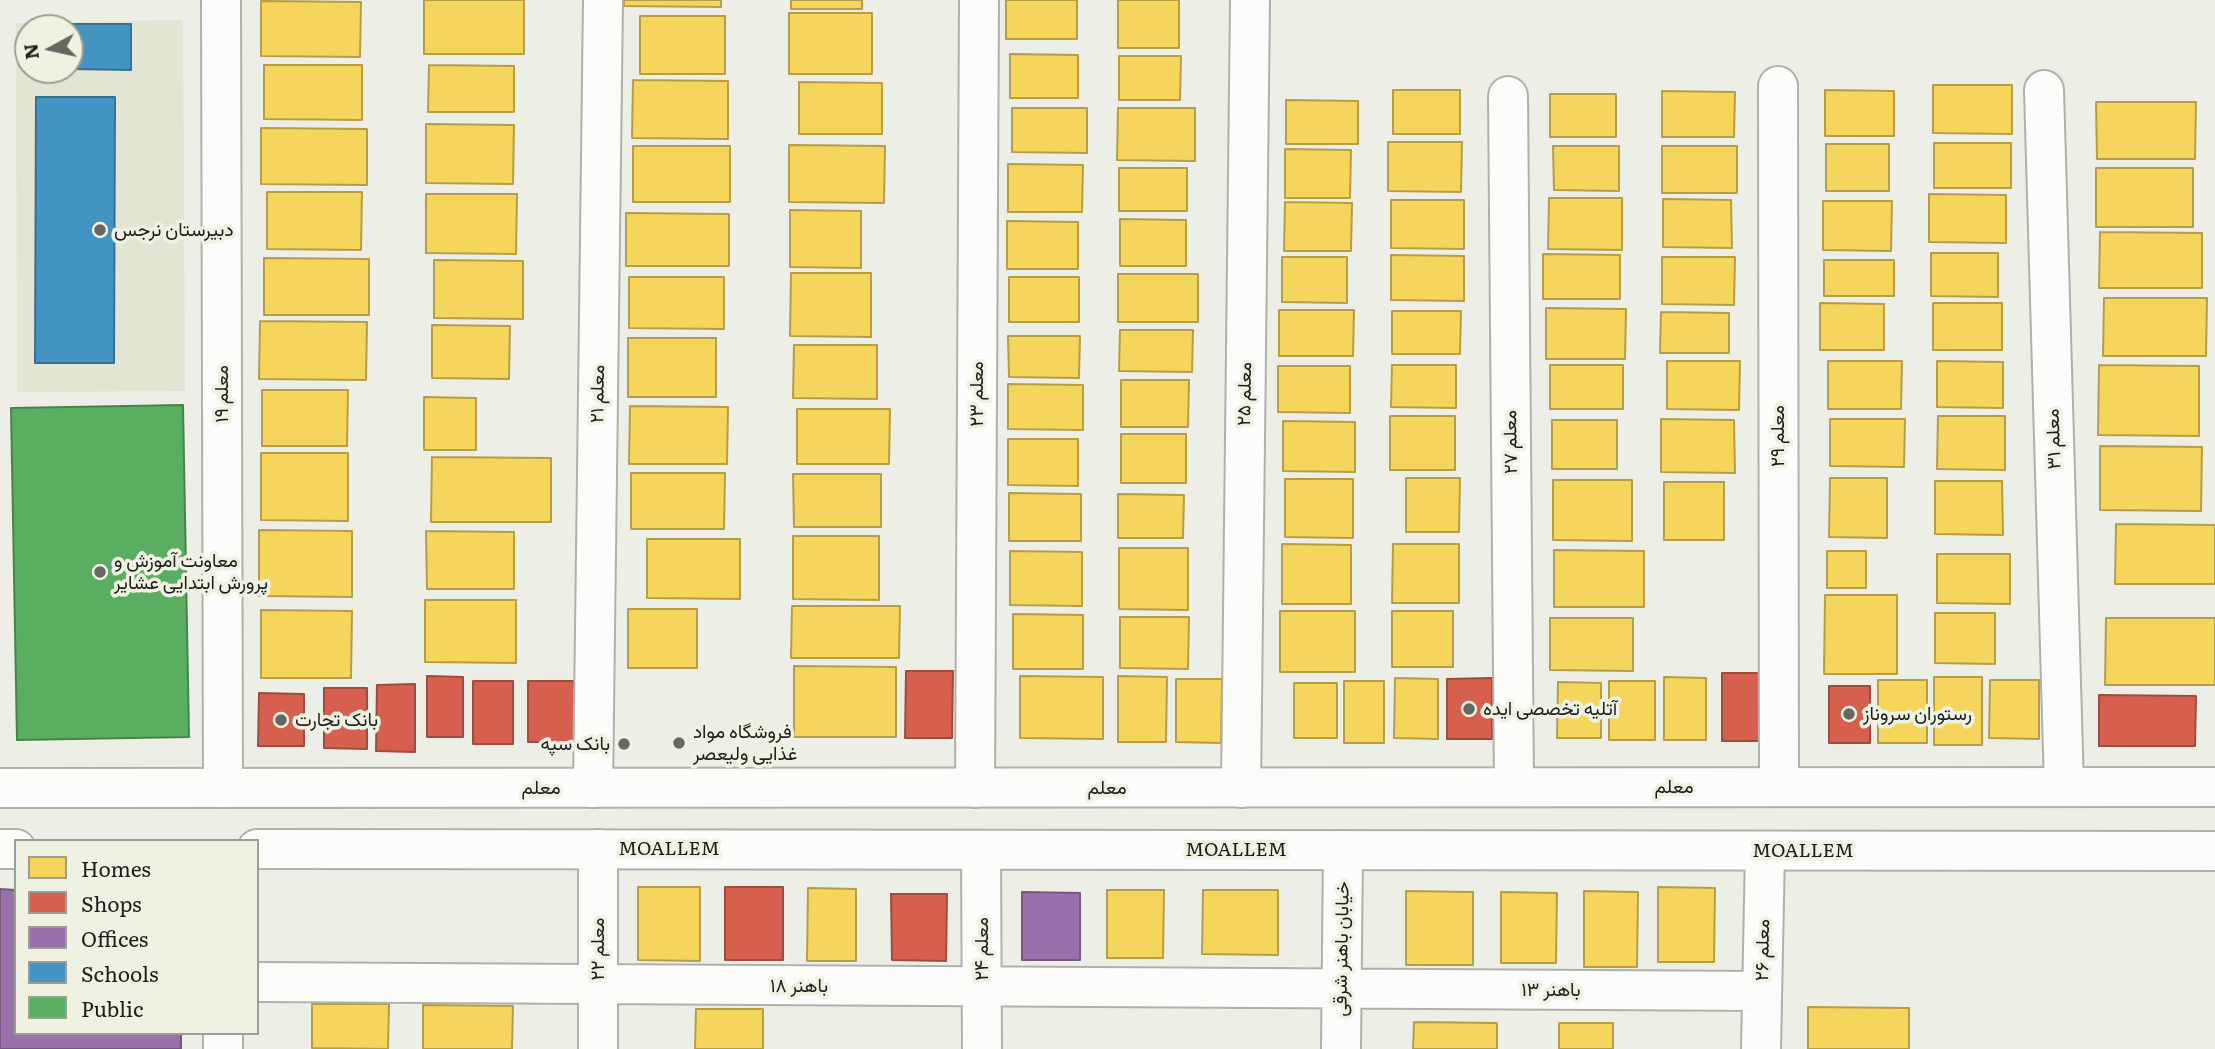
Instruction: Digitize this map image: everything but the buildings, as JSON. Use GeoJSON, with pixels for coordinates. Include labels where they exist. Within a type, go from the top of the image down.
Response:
{"type":"FeatureCollection","features":[{"type":"Feature","properties":{"kind":"street","name":"معلم ۱۹"},"geometry":{"type":"LineString","coordinates":[[221,0],[223,788]]}},
{"type":"Feature","properties":{"kind":"street","name":"معلم ۲۱"},"geometry":{"type":"LineString","coordinates":[[593,788],[603,0]]}},
{"type":"Feature","properties":{"kind":"street","name":"معلم ۲۳"},"geometry":{"type":"LineString","coordinates":[[975,788],[979,0]]}},
{"type":"Feature","properties":{"kind":"street","name":"معلم ۲۵"},"geometry":{"type":"LineString","coordinates":[[1241,788],[1250,0]]}},
{"type":"Feature","properties":{"kind":"street","name":"معلم ۲۹"},"geometry":{"type":"LineString","coordinates":[[1778,86],[1779,787]]}},
{"type":"Feature","properties":{"kind":"street","name":"معلم ۳۱"},"geometry":{"type":"LineString","coordinates":[[2044,90],[2064,787]]}},
{"type":"Feature","properties":{"kind":"street","name":"معلم ۲۷"},"geometry":{"type":"LineString","coordinates":[[1508,96],[1514,787]]}},
{"type":"Feature","properties":{"kind":"street","name":"معلم"},"geometry":{"type":"LineString","coordinates":[[0,788],[2215,787]]}},
{"type":"Feature","properties":{"kind":"street","name":"MOALLEM"},"geometry":{"type":"LineString","coordinates":[[259,849],[2215,851]]}},
{"type":"Feature","properties":{"kind":"street","name":"معلم ۲۲"},"geometry":{"type":"LineString","coordinates":[[598,849],[598,1049]]}},
{"type":"Feature","properties":{"kind":"street","name":"معلم ۲۴"},"geometry":{"type":"LineString","coordinates":[[981,850],[982,1049]]}},
{"type":"Feature","properties":{"kind":"street","name":"خیابان باهنر شرقی"},"geometry":{"type":"LineString","coordinates":[[1341,1049],[1343,850]]}},
{"type":"Feature","properties":{"kind":"street","name":"معلم ۲۶"},"geometry":{"type":"LineString","coordinates":[[1761,1049],[1765,851]]}},
{"type":"Feature","properties":{"kind":"street","name":"باهنر ۱۸"},"geometry":{"type":"LineString","coordinates":[[259,982],[1341,990]]}},
{"type":"Feature","properties":{"kind":"street","name":"باهنر ۱۳"},"geometry":{"type":"LineString","coordinates":[[1341,990],[1762,991]]}},
{"type":"Feature","properties":{"kind":"shaded area","name":"دبیرستان نرجس"},"geometry":{"type":"Polygon","coordinates":[[[183,20],[185,391],[17,392],[16,84],[84,84],[84,22],[183,20]]]}},
{"type":"Feature","properties":{"kind":"place","name":"دبیرستان نرجس"},"geometry":{"type":"Point","coordinates":[100,230]}},
{"type":"Feature","properties":{"kind":"place","name":"معاونت آموزش و پرورش ابتدایی عشایر"},"geometry":{"type":"Point","coordinates":[100,572]}},
{"type":"Feature","properties":{"kind":"place","name":"آتلیه تخصصی ایده"},"geometry":{"type":"Point","coordinates":[1469,709]}},
{"type":"Feature","properties":{"kind":"place","name":"رستوران سروناز"},"geometry":{"type":"Point","coordinates":[1849,714]}},
{"type":"Feature","properties":{"kind":"place","name":"بانک تجارت"},"geometry":{"type":"Point","coordinates":[281,720]}},
{"type":"Feature","properties":{"kind":"place","name":"فروشگاه مواد غذایی ولیعصر"},"geometry":{"type":"Point","coordinates":[679,743]}},
{"type":"Feature","properties":{"kind":"place","name":"بانک سپه"},"geometry":{"type":"Point","coordinates":[624,744]}}]}
